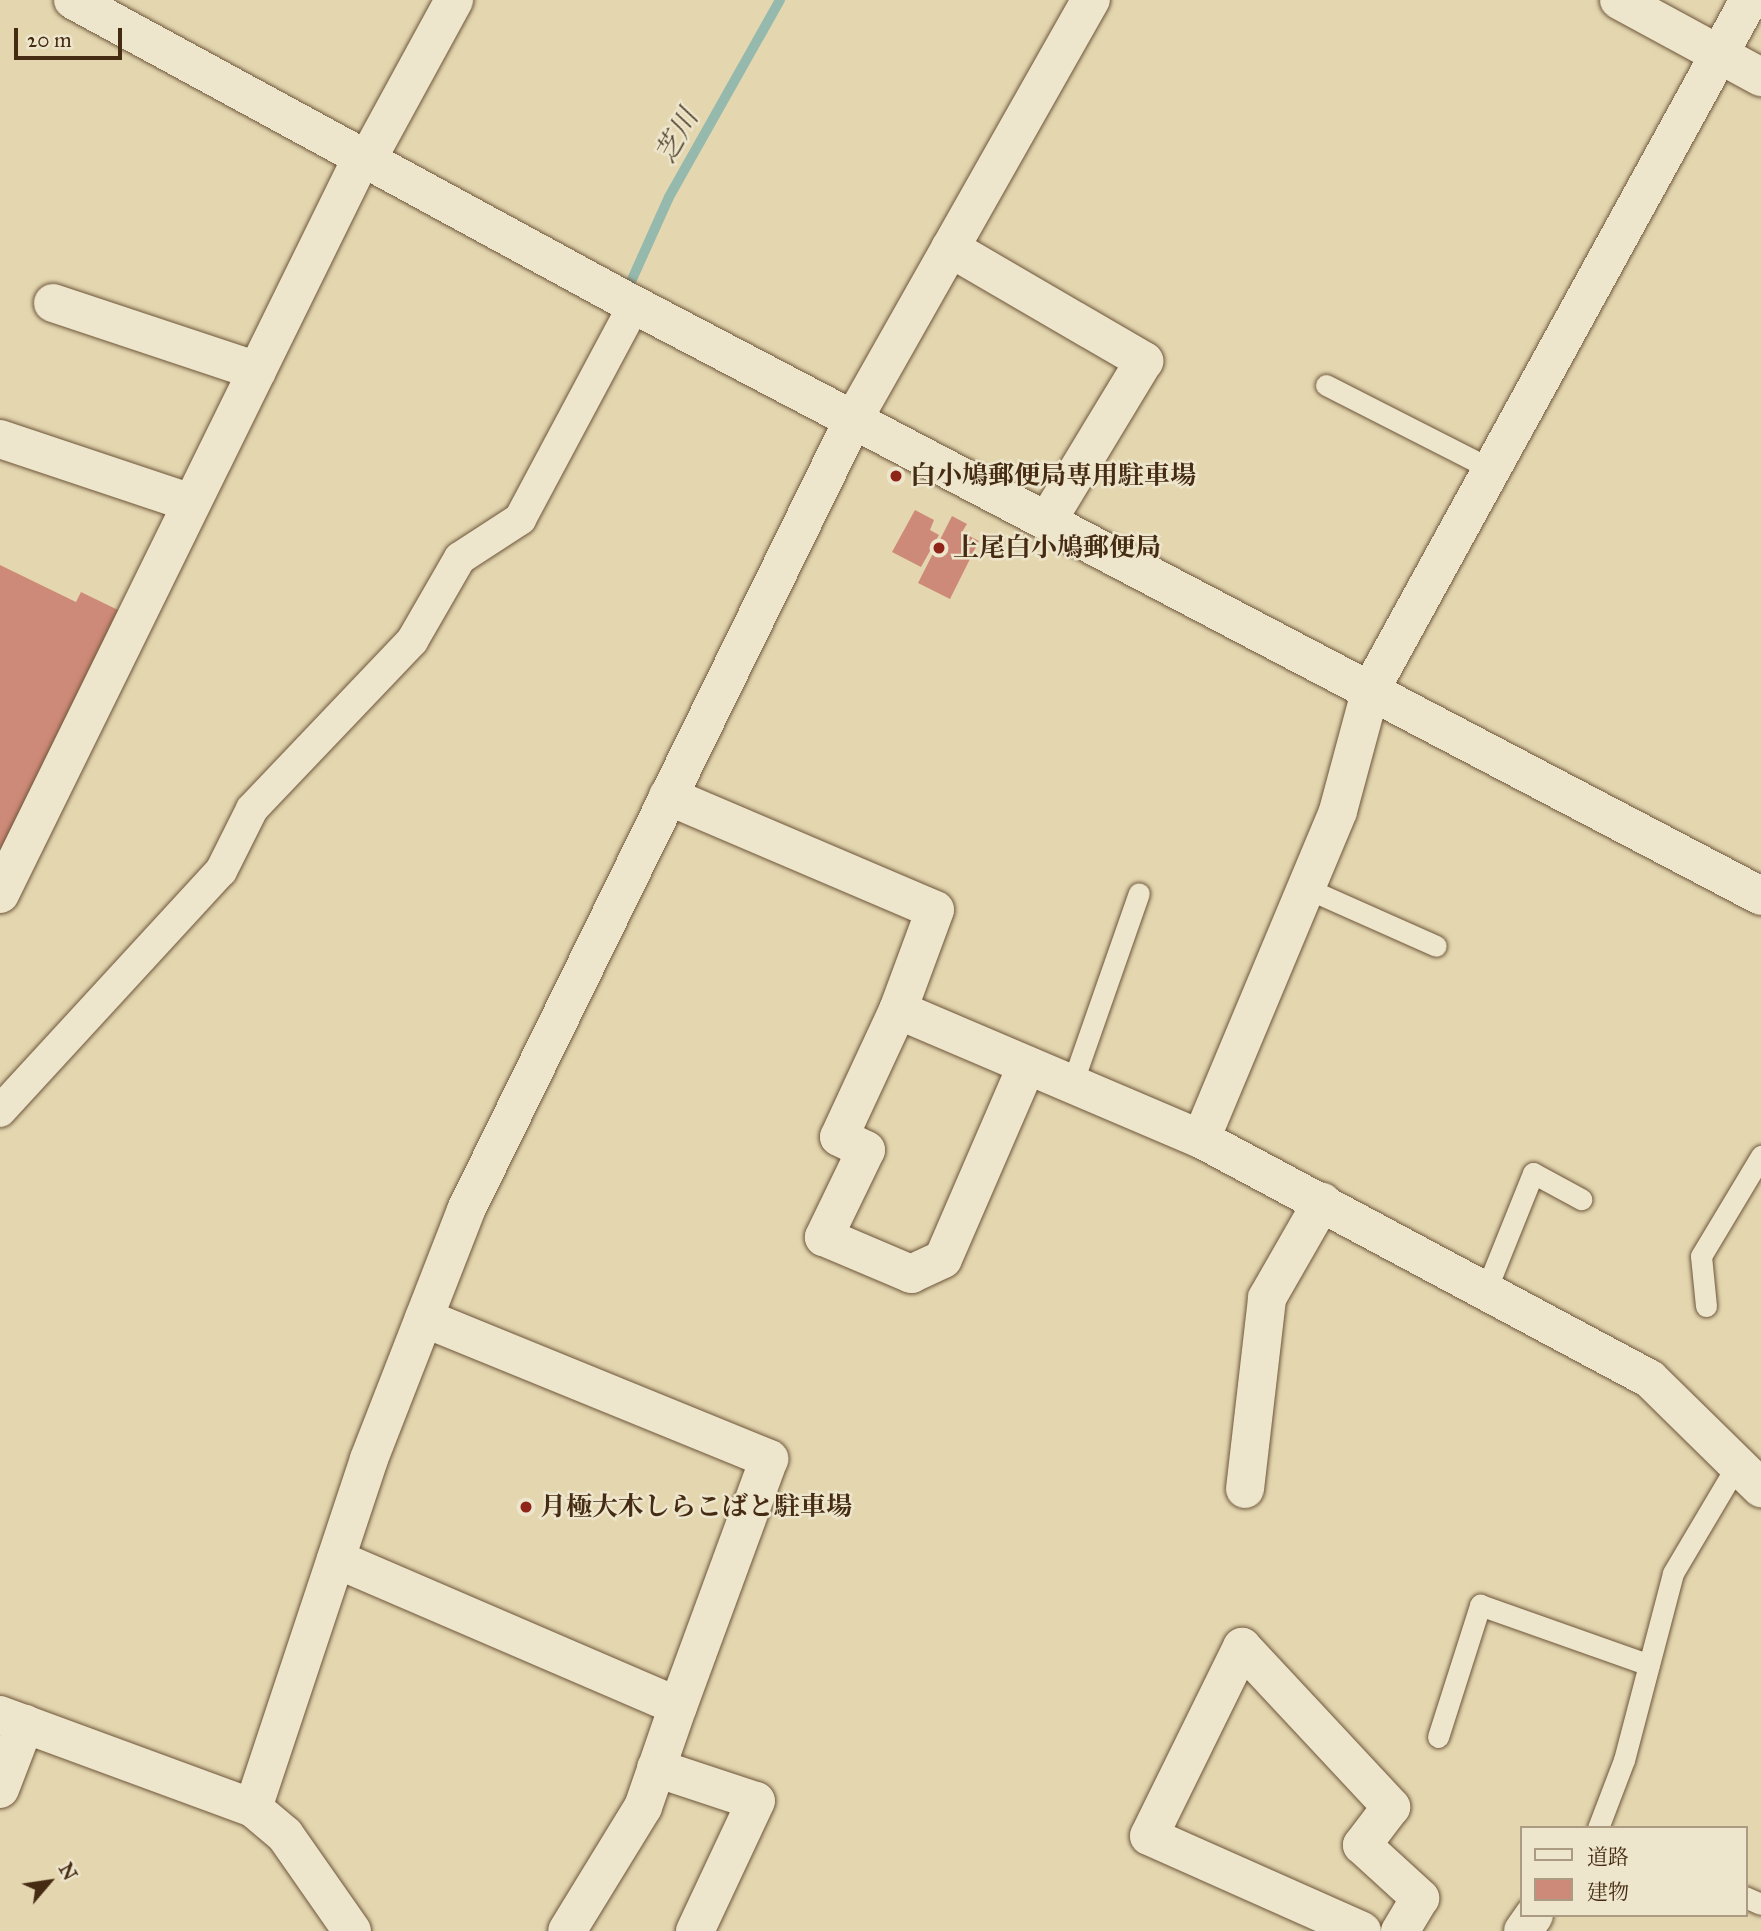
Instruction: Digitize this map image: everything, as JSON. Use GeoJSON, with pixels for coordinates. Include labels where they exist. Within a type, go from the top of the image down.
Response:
{"type":"FeatureCollection","features":[{"type":"Feature","properties":{"kind":"street"},"geometry":{"type":"LineString","coordinates":[[73,0],[853,420],[1371,689],[1761,896]]}},
{"type":"Feature","properties":{"kind":"street"},"geometry":{"type":"LineString","coordinates":[[0,894],[191,503],[365,156],[454,0]]}},
{"type":"Feature","properties":{"kind":"street"},"geometry":{"type":"LineString","coordinates":[[253,1808],[336,1559],[466,1210],[853,420],[1091,0]]}},
{"type":"Feature","properties":{"kind":"street"},"geometry":{"type":"LineString","coordinates":[[1619,0],[1761,77]]}},
{"type":"Feature","properties":{"kind":"street"},"geometry":{"type":"LineString","coordinates":[[1201,1139],[1338,811],[1371,689],[1749,0]]}},
{"type":"Feature","properties":{"kind":"street"},"geometry":{"type":"LineString","coordinates":[[950,248],[1144,361],[1047,521]]}},
{"type":"Feature","properties":{"kind":"street"},"geometry":{"type":"LineString","coordinates":[[53,303],[257,371]]}},
{"type":"Feature","properties":{"kind":"street"},"geometry":{"type":"LineString","coordinates":[[0,1111],[221,871],[252,809],[412,640],[460,558],[520,519],[635,304]]}},
{"type":"Feature","properties":{"kind":"street"},"geometry":{"type":"LineString","coordinates":[[0,439],[191,503]]}},
{"type":"Feature","properties":{"kind":"street"},"geometry":{"type":"LineString","coordinates":[[668,796],[935,910],[898,1010],[839,1137],[866,1150],[824,1237],[911,1274],[943,1259],[1027,1065]]}},
{"type":"Feature","properties":{"kind":"street"},"geometry":{"type":"LineString","coordinates":[[898,1010],[1201,1139],[1650,1379],[1749,1478]]}},
{"type":"Feature","properties":{"kind":"street"},"geometry":{"type":"LineString","coordinates":[[1245,1489],[1267,1298],[1322,1202]]}},
{"type":"Feature","properties":{"kind":"street"},"geometry":{"type":"LineString","coordinates":[[424,1318],[769,1459],[643,1807],[566,1931]]}},
{"type":"Feature","properties":{"kind":"street"},"geometry":{"type":"LineString","coordinates":[[336,1559],[678,1706]]}},
{"type":"Feature","properties":{"kind":"street"},"geometry":{"type":"LineString","coordinates":[[1362,1931],[1149,1836],[1242,1647],[1391,1807],[1362,1845],[1420,1898],[1401,1931]]}},
{"type":"Feature","properties":{"kind":"street"},"geometry":{"type":"LineString","coordinates":[[0,1789],[12,1719],[253,1808],[285,1835],[352,1931]]}},
{"type":"Feature","properties":{"kind":"street"},"geometry":{"type":"LineString","coordinates":[[656,1768],[756,1801],[695,1931]]}},
{"type":"Feature","properties":{"kind":"lane"},"geometry":{"type":"LineString","coordinates":[[1326,385],[1491,469]]}},
{"type":"Feature","properties":{"kind":"lane"},"geometry":{"type":"LineString","coordinates":[[1306,888],[1436,946]]}},
{"type":"Feature","properties":{"kind":"lane"},"geometry":{"type":"LineString","coordinates":[[1072,1084],[1139,893]]}},
{"type":"Feature","properties":{"kind":"lane"},"geometry":{"type":"LineString","coordinates":[[1706,1306],[1701,1256],[1761,1156]]}},
{"type":"Feature","properties":{"kind":"lane"},"geometry":{"type":"LineString","coordinates":[[1486,1290],[1534,1173],[1581,1199]]}},
{"type":"Feature","properties":{"kind":"lane"},"geometry":{"type":"LineString","coordinates":[[1599,1826],[1649,1665],[1673,1573],[1749,1478]]}},
{"type":"Feature","properties":{"kind":"lane"},"geometry":{"type":"LineString","coordinates":[[1438,1737],[1480,1605],[1649,1665]]}},
{"type":"Feature","properties":{"kind":"building"},"geometry":{"type":"Polygon","coordinates":[[[915,510],[934,520],[930,530],[939,535],[921,567],[892,552],[915,510]]]}},
{"type":"Feature","properties":{"kind":"building"},"geometry":{"type":"Polygon","coordinates":[[[952,516],[967,524],[962,532],[979,541],[950,599],[918,583],[952,516]]]}},
{"type":"Feature","properties":{"kind":"building"},"geometry":{"type":"Polygon","coordinates":[[[0,565],[76,602],[81,592],[118,610],[0,855],[0,565]]]}},
{"type":"Feature","properties":{"kind":"waterway","name":"芝川"},"geometry":{"type":"LineString","coordinates":[[625,295],[669,197],[780,0]]}},
{"type":"Feature","properties":{"kind":"place","name":"白小鳩郵便局専用駐車場"},"geometry":{"type":"Point","coordinates":[896,476]}},
{"type":"Feature","properties":{"kind":"place","name":"上尾白小鳩郵便局"},"geometry":{"type":"Point","coordinates":[939,548]}},
{"type":"Feature","properties":{"kind":"place","name":"月極大木しらこばと駐車場"},"geometry":{"type":"Point","coordinates":[526,1507]}}]}
